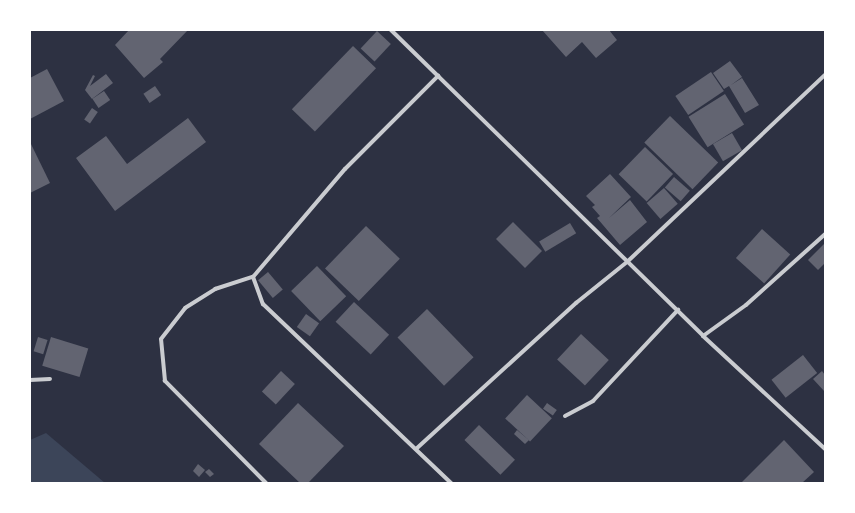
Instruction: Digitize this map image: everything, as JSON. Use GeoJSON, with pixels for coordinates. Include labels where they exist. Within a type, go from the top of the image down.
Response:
{"type":"FeatureCollection","features":[{"type":"Feature","properties":{"kind":"street"},"geometry":{"type":"LineString","coordinates":[[391,30],[703,336],[825,449]]}},
{"type":"Feature","properties":{"kind":"street"},"geometry":{"type":"LineString","coordinates":[[416,449],[576,303],[627,262],[825,75]]}},
{"type":"Feature","properties":{"kind":"street"},"geometry":{"type":"LineString","coordinates":[[266,483],[164,381],[162,339],[185,308],[216,289],[253,277],[345,169],[438,76]]}},
{"type":"Feature","properties":{"kind":"street"},"geometry":{"type":"LineString","coordinates":[[703,336],[746,305],[825,234]]}},
{"type":"Feature","properties":{"kind":"street"},"geometry":{"type":"LineString","coordinates":[[253,277],[263,304],[451,483]]}},
{"type":"Feature","properties":{"kind":"street"},"geometry":{"type":"LineString","coordinates":[[565,416],[593,401],[678,310]]}},
{"type":"Feature","properties":{"kind":"street"},"geometry":{"type":"LineString","coordinates":[[30,380],[50,379]]}},
{"type":"Feature","properties":{"kind":"shaded area"},"geometry":{"type":"Polygon","coordinates":[[[46,433],[105,483],[30,483],[30,440],[46,433]]]}},
{"type":"Feature","properties":{"kind":"building"},"geometry":{"type":"Polygon","coordinates":[[[129,30],[188,30],[160,59],[163,62],[144,78],[115,45],[129,30]]]}},
{"type":"Feature","properties":{"kind":"building"},"geometry":{"type":"Polygon","coordinates":[[[542,30],[609,30],[617,40],[596,58],[582,42],[566,57],[542,30]]]}},
{"type":"Feature","properties":{"kind":"building"},"geometry":{"type":"Polygon","coordinates":[[[377,31],[391,44],[375,62],[361,49],[377,31]]]}},
{"type":"Feature","properties":{"kind":"building"},"geometry":{"type":"Polygon","coordinates":[[[353,46],[376,68],[315,132],[292,109],[353,46]]]}},
{"type":"Feature","properties":{"kind":"building"},"geometry":{"type":"Polygon","coordinates":[[[730,61],[742,77],[731,85],[742,78],[759,105],[745,113],[729,86],[724,89],[713,73],[730,61]]]}},
{"type":"Feature","properties":{"kind":"building"},"geometry":{"type":"Polygon","coordinates":[[[47,69],[64,101],[30,119],[30,78],[47,69]]]}},
{"type":"Feature","properties":{"kind":"building"},"geometry":{"type":"Polygon","coordinates":[[[711,72],[724,91],[688,115],[675,96],[711,72]]]}},
{"type":"Feature","properties":{"kind":"building"},"geometry":{"type":"Polygon","coordinates":[[[106,74],[113,83],[92,99],[85,90],[93,75],[95,76],[90,86],[106,74]]]}},
{"type":"Feature","properties":{"kind":"building"},"geometry":{"type":"Polygon","coordinates":[[[155,86],[161,95],[150,103],[143,94],[155,86]]]}},
{"type":"Feature","properties":{"kind":"building"},"geometry":{"type":"Polygon","coordinates":[[[104,91],[110,100],[99,108],[92,99],[104,91]]]}},
{"type":"Feature","properties":{"kind":"building"},"geometry":{"type":"Polygon","coordinates":[[[725,94],[744,125],[708,147],[689,117],[725,94]]]}},
{"type":"Feature","properties":{"kind":"building"},"geometry":{"type":"Polygon","coordinates":[[[92,108],[98,112],[90,124],[84,120],[92,108]]]}},
{"type":"Feature","properties":{"kind":"building"},"geometry":{"type":"Polygon","coordinates":[[[670,116],[718,163],[692,189],[644,143],[670,116]]]}},
{"type":"Feature","properties":{"kind":"building"},"geometry":{"type":"Polygon","coordinates":[[[188,118],[206,142],[115,211],[76,158],[106,136],[127,164],[188,118]]]}},
{"type":"Feature","properties":{"kind":"building"},"geometry":{"type":"Polygon","coordinates":[[[732,133],[742,150],[723,161],[713,144],[732,133]]]}},
{"type":"Feature","properties":{"kind":"building"},"geometry":{"type":"Polygon","coordinates":[[[30,142],[50,183],[30,193],[30,142]]]}},
{"type":"Feature","properties":{"kind":"building"},"geometry":{"type":"Polygon","coordinates":[[[645,147],[673,174],[647,201],[619,174],[645,147]]]}},
{"type":"Feature","properties":{"kind":"building"},"geometry":{"type":"Polygon","coordinates":[[[610,174],[631,197],[609,218],[630,200],[647,222],[620,245],[597,218],[600,216],[592,207],[595,205],[586,196],[610,174]]]}},
{"type":"Feature","properties":{"kind":"building"},"geometry":{"type":"Polygon","coordinates":[[[674,177],[690,191],[681,201],[665,188],[674,177]]]}},
{"type":"Feature","properties":{"kind":"building"},"geometry":{"type":"Polygon","coordinates":[[[664,188],[678,204],[660,219],[647,203],[664,188]]]}},
{"type":"Feature","properties":{"kind":"building"},"geometry":{"type":"Polygon","coordinates":[[[513,222],[542,251],[525,268],[496,239],[513,222]]]}},
{"type":"Feature","properties":{"kind":"building"},"geometry":{"type":"Polygon","coordinates":[[[570,223],[576,233],[545,252],[539,242],[570,223]]]}},
{"type":"Feature","properties":{"kind":"building"},"geometry":{"type":"Polygon","coordinates":[[[366,226],[400,259],[359,301],[325,268],[366,226]]]}},
{"type":"Feature","properties":{"kind":"building"},"geometry":{"type":"Polygon","coordinates":[[[762,229],[790,254],[764,283],[736,258],[762,229]]]}},
{"type":"Feature","properties":{"kind":"building"},"geometry":{"type":"Polygon","coordinates":[[[825,243],[825,263],[818,270],[808,260],[825,243]]]}},
{"type":"Feature","properties":{"kind":"building"},"geometry":{"type":"Polygon","coordinates":[[[317,266],[346,296],[320,321],[291,291],[317,266]]]}},
{"type":"Feature","properties":{"kind":"building"},"geometry":{"type":"Polygon","coordinates":[[[268,272],[283,290],[273,298],[258,280],[268,272]]]}},
{"type":"Feature","properties":{"kind":"building"},"geometry":{"type":"Polygon","coordinates":[[[354,302],[389,335],[371,354],[336,322],[354,302]]]}},
{"type":"Feature","properties":{"kind":"building"},"geometry":{"type":"Polygon","coordinates":[[[427,309],[474,357],[444,386],[398,337],[427,309]]]}},
{"type":"Feature","properties":{"kind":"building"},"geometry":{"type":"Polygon","coordinates":[[[306,314],[319,323],[310,336],[297,327],[306,314]]]}},
{"type":"Feature","properties":{"kind":"building"},"geometry":{"type":"Polygon","coordinates":[[[581,334],[609,360],[585,386],[557,360],[581,334]]]}},
{"type":"Feature","properties":{"kind":"building"},"geometry":{"type":"Polygon","coordinates":[[[38,337],[48,340],[43,354],[34,351],[38,337]]]}},
{"type":"Feature","properties":{"kind":"building"},"geometry":{"type":"Polygon","coordinates":[[[51,337],[88,348],[80,377],[42,366],[51,337]]]}},
{"type":"Feature","properties":{"kind":"building"},"geometry":{"type":"Polygon","coordinates":[[[803,355],[817,373],[786,398],[771,380],[803,355]]]}},
{"type":"Feature","properties":{"kind":"building"},"geometry":{"type":"Polygon","coordinates":[[[281,371],[295,384],[276,404],[262,391],[281,371]]]}},
{"type":"Feature","properties":{"kind":"building"},"geometry":{"type":"Polygon","coordinates":[[[822,371],[825,375],[825,392],[813,379],[822,371]]]}},
{"type":"Feature","properties":{"kind":"building"},"geometry":{"type":"Polygon","coordinates":[[[527,395],[552,418],[530,442],[505,418],[527,395]]]}},
{"type":"Feature","properties":{"kind":"building"},"geometry":{"type":"Polygon","coordinates":[[[298,403],[344,446],[308,483],[300,483],[259,444],[298,403]]]}},
{"type":"Feature","properties":{"kind":"building"},"geometry":{"type":"Polygon","coordinates":[[[547,403],[557,410],[553,416],[543,409],[547,403]]]}},
{"type":"Feature","properties":{"kind":"building"},"geometry":{"type":"Polygon","coordinates":[[[479,425],[515,460],[500,475],[464,440],[479,425]]]}},
{"type":"Feature","properties":{"kind":"building"},"geometry":{"type":"Polygon","coordinates":[[[517,430],[529,440],[525,444],[514,434],[517,430]]]}},
{"type":"Feature","properties":{"kind":"building"},"geometry":{"type":"Polygon","coordinates":[[[784,440],[814,472],[802,483],[741,483],[784,440]]]}},
{"type":"Feature","properties":{"kind":"building"},"geometry":{"type":"Polygon","coordinates":[[[198,464],[205,470],[199,477],[193,471],[198,464]]]}},
{"type":"Feature","properties":{"kind":"building"},"geometry":{"type":"Polygon","coordinates":[[[209,469],[214,474],[210,477],[205,472],[209,469]]]}}]}
